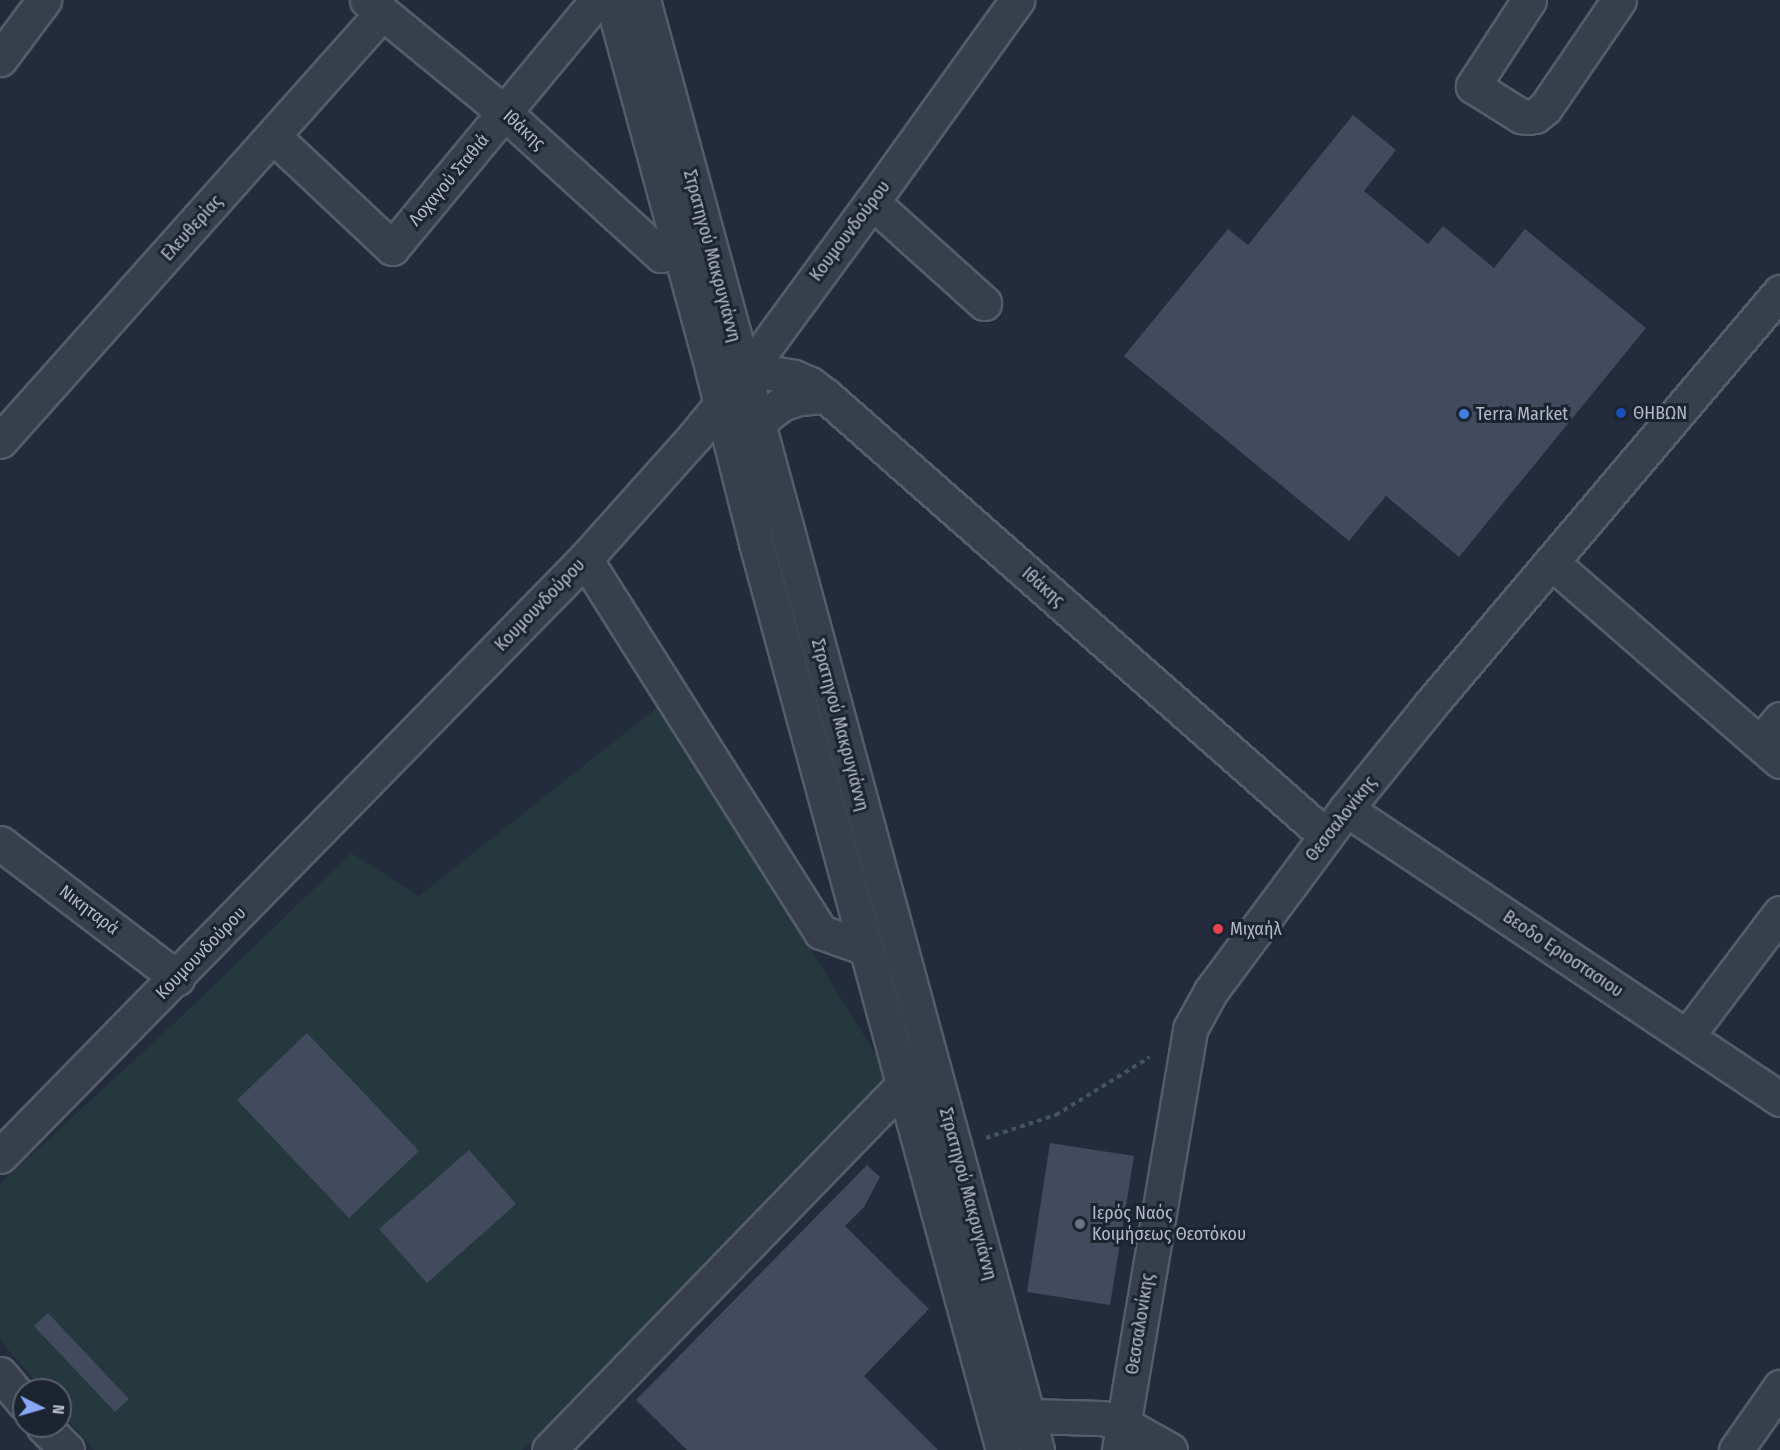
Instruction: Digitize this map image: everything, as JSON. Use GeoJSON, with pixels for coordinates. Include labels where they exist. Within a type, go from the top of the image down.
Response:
{"type":"FeatureCollection","features":[{"type":"Feature","properties":{"kind":"street"},"geometry":{"type":"LineString","coordinates":[[0,59],[44,0]]}},
{"type":"Feature","properties":{"kind":"street","name":"Λοχαγού Σταθιά"},"geometry":{"type":"LineString","coordinates":[[274,137],[392,248],[597,0]]}},
{"type":"Feature","properties":{"kind":"street","name":"Στρατηγού Μακρυγιάννη"},"geometry":{"type":"LineString","coordinates":[[612,0],[903,1085],[997,1446]]}},
{"type":"Feature","properties":{"kind":"street","name":"Στρατηγού Μακρυγιάννη"},"geometry":{"type":"LineString","coordinates":[[643,0],[1037,1450]]}},
{"type":"Feature","properties":{"kind":"street","name":"Κουμουνδούρου"},"geometry":{"type":"LineString","coordinates":[[0,1156],[177,978],[585,559],[720,406],[872,202],[1017,0]]}},
{"type":"Feature","properties":{"kind":"street"},"geometry":{"type":"LineString","coordinates":[[1529,0],[1473,86],[1521,116],[1535,116],[1545,108],[1619,0]]}},
{"type":"Feature","properties":{"kind":"street","name":"Ιθάκης"},"geometry":{"type":"LineString","coordinates":[[374,7],[505,113],[661,255],[679,250]]}},
{"type":"Feature","properties":{"kind":"street","name":"Ελευθερίας"},"geometry":{"type":"LineString","coordinates":[[0,441],[274,137],[374,7]]}},
{"type":"Feature","properties":{"kind":"street"},"geometry":{"type":"LineString","coordinates":[[872,202],[984,303]]}},
{"type":"Feature","properties":{"kind":"street","name":"Θεσσαλονίκης"},"geometry":{"type":"LineString","coordinates":[[1142,1444],[1190,1029],[1211,991],[1326,836],[1431,704],[1780,292]]}},
{"type":"Feature","properties":{"kind":"street","name":"Ιθάκης"},"geometry":{"type":"LineString","coordinates":[[744,376],[766,372],[788,375],[805,381],[826,396],[1326,836]]}},
{"type":"Feature","properties":{"kind":"street"},"geometry":{"type":"LineString","coordinates":[[757,423],[781,404],[799,398],[826,396]]}},
{"type":"Feature","properties":{"kind":"street"},"geometry":{"type":"LineString","coordinates":[[585,559],[822,932],[866,948]]}},
{"type":"Feature","properties":{"kind":"street"},"geometry":{"type":"LineString","coordinates":[[1551,562],[1773,741]]}},
{"type":"Feature","properties":{"kind":"street","name":"Βεοδο Εριοστασιου"},"geometry":{"type":"LineString","coordinates":[[1347,810],[1780,1099]]}},
{"type":"Feature","properties":{"kind":"street","name":"Νικηταρά"},"geometry":{"type":"LineString","coordinates":[[0,843],[177,978]]}},
{"type":"Feature","properties":{"kind":"street"},"geometry":{"type":"LineString","coordinates":[[1687,1036],[1780,913]]}},
{"type":"Feature","properties":{"kind":"street"},"geometry":{"type":"LineString","coordinates":[[559,1446],[903,1085],[935,1070]]}},
{"type":"Feature","properties":{"kind":"street"},"geometry":{"type":"LineString","coordinates":[[0,1374],[12,1389]]}},
{"type":"Feature","properties":{"kind":"street"},"geometry":{"type":"LineString","coordinates":[[1736,1450],[1780,1387]]}},
{"type":"Feature","properties":{"kind":"street"},"geometry":{"type":"LineString","coordinates":[[1027,1416],[1081,1416],[1142,1444]]}},
{"type":"Feature","properties":{"kind":"street"},"geometry":{"type":"LineString","coordinates":[[55,1438],[67,1450]]}},
{"type":"Feature","properties":{"kind":"path"},"geometry":{"type":"LineString","coordinates":[[955,1148],[1056,1115],[1190,1029]]}},
{"type":"Feature","properties":{"kind":"green space"},"geometry":{"type":"Polygon","coordinates":[[[659,706],[893,1082],[523,1450],[94,1450],[72,1425],[72,1378],[33,1378],[0,1340],[0,1184],[182,1016],[351,853],[419,896],[659,706]]]}},
{"type":"Feature","properties":{"kind":"building"},"geometry":{"type":"Polygon","coordinates":[[[1353,115],[1396,150],[1364,191],[1428,244],[1443,226],[1494,268],[1525,229],[1646,328],[1459,557],[1386,496],[1349,541],[1124,356],[1228,229],[1248,245],[1353,115]]]}},
{"type":"Feature","properties":{"kind":"building"},"geometry":{"type":"Polygon","coordinates":[[[307,1033],[419,1151],[349,1218],[237,1100],[307,1033]]]}},
{"type":"Feature","properties":{"kind":"building","name":"Ιερός Ναός Κοιμήσεως Θεοτόκου"},"geometry":{"type":"Polygon","coordinates":[[[1050,1143],[1134,1156],[1110,1305],[1027,1292],[1050,1143]]]}},
{"type":"Feature","properties":{"kind":"building"},"geometry":{"type":"Polygon","coordinates":[[[469,1150],[516,1204],[427,1283],[379,1229],[469,1150]]]}},
{"type":"Feature","properties":{"kind":"building"},"geometry":{"type":"Polygon","coordinates":[[[867,1165],[880,1177],[864,1207],[845,1226],[929,1309],[864,1376],[938,1450],[687,1450],[636,1400],[867,1165]]]}},
{"type":"Feature","properties":{"kind":"building"},"geometry":{"type":"Polygon","coordinates":[[[48,1313],[129,1399],[115,1412],[34,1326],[48,1313]]]}},
{"type":"Feature","properties":{"kind":"place","name":"ΘΗΒΩΝ"},"geometry":{"type":"Point","coordinates":[1621,413]}},
{"type":"Feature","properties":{"kind":"place","name":"Terra Market"},"geometry":{"type":"Point","coordinates":[1464,414]}},
{"type":"Feature","properties":{"kind":"place","name":"Μιχαήλ"},"geometry":{"type":"Point","coordinates":[1218,929]}},
{"type":"Feature","properties":{"kind":"place","name":"Ιερός Ναός Κοιμήσεως Θεοτόκου"},"geometry":{"type":"Point","coordinates":[1080,1224]}}]}
